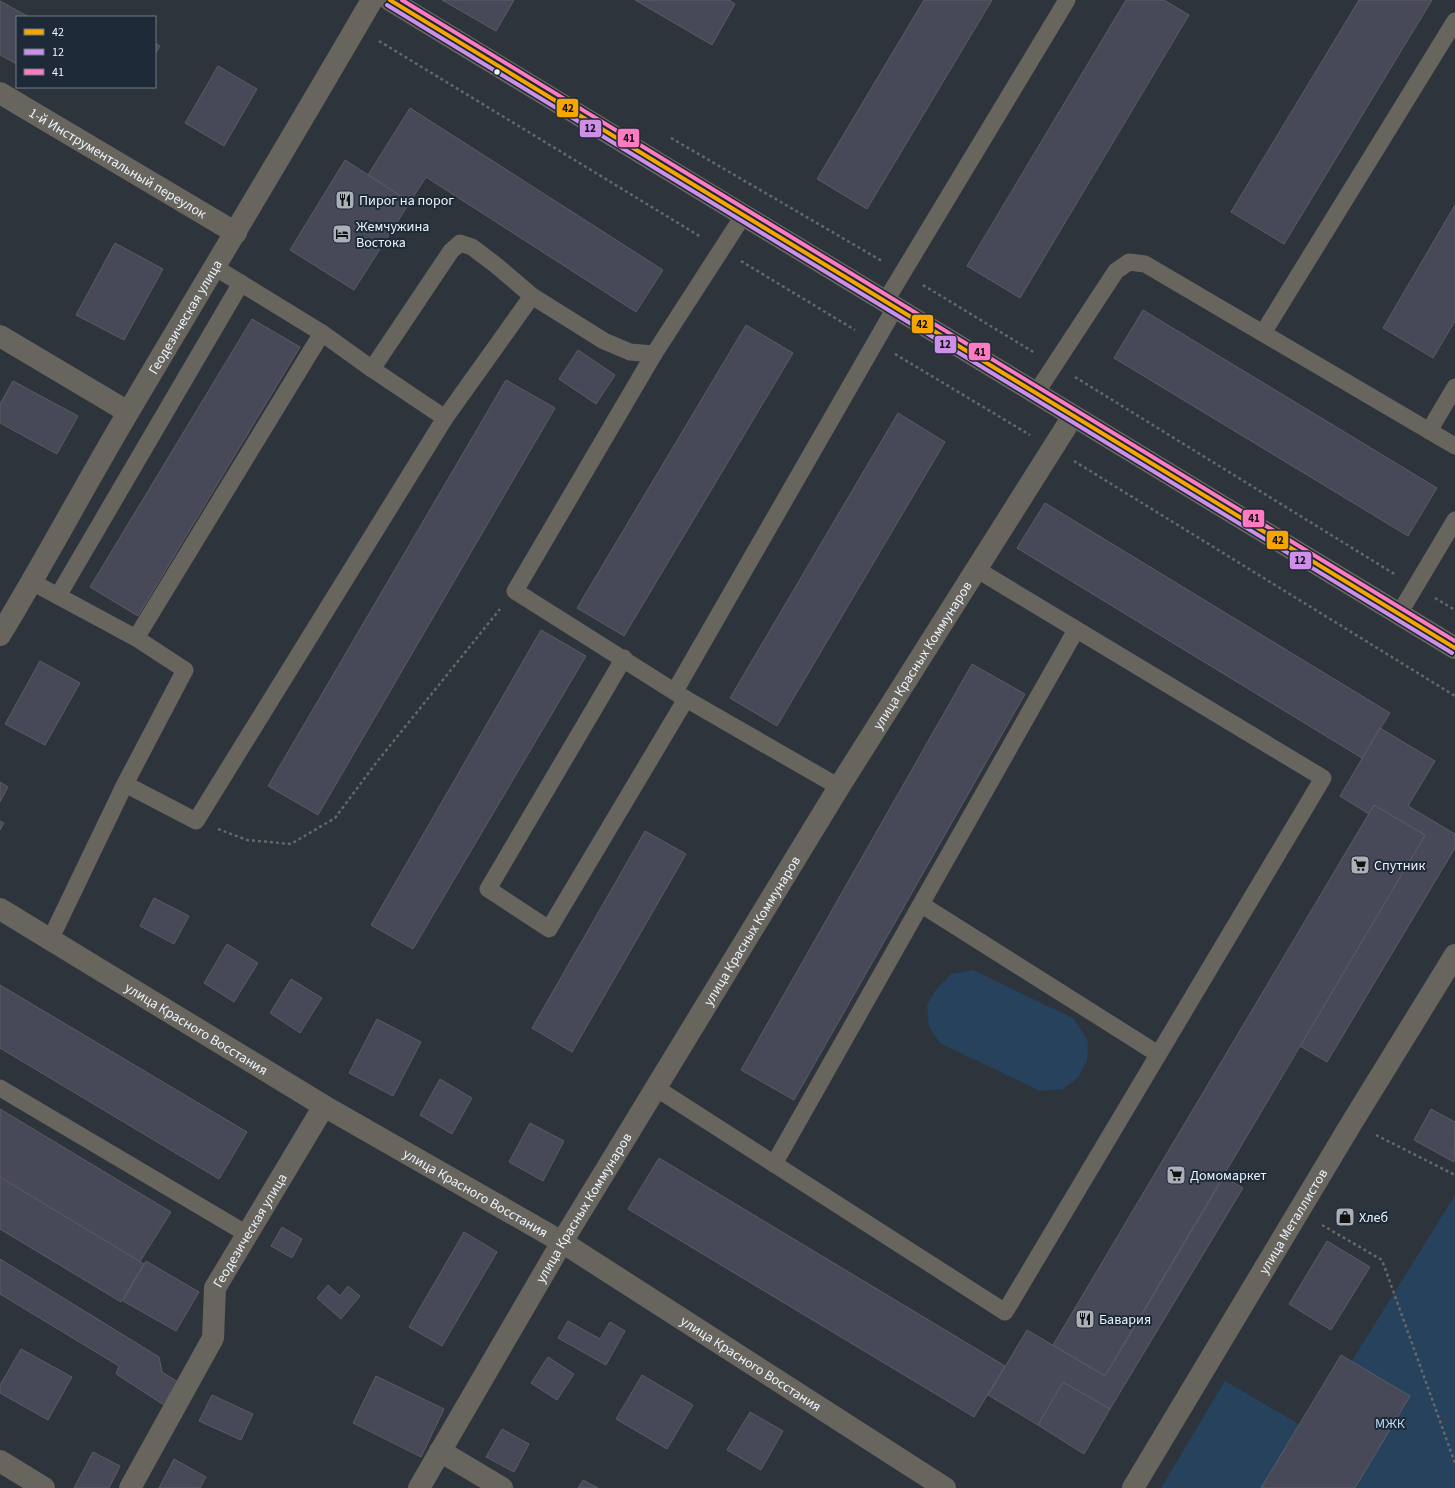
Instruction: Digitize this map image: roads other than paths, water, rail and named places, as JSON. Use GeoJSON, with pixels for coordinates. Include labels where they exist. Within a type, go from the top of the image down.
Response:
{"type":"FeatureCollection","features":[{"type":"Feature","properties":{"kind":"street","name":"Геодезическая улица"},"geometry":{"type":"LineString","coordinates":[[0,635],[32,582],[128,412],[216,268],[372,0]]}},
{"type":"Feature","properties":{"kind":"street"},"geometry":{"type":"LineString","coordinates":[[390,0],[1455,648]]}},
{"type":"Feature","properties":{"kind":"street","name":"1-й Инструментальный переулок"},"geometry":{"type":"LineString","coordinates":[[0,93],[236,233]]}},
{"type":"Feature","properties":{"kind":"street"},"geometry":{"type":"LineString","coordinates":[[0,336],[128,412]]}},
{"type":"Feature","properties":{"kind":"street","name":"улица Красных Коммунаров"},"geometry":{"type":"LineString","coordinates":[[419,1488],[562,1242],[839,787],[1073,416]]}},
{"type":"Feature","properties":{"kind":"street","name":"улица Красного Восстания"},"geometry":{"type":"LineString","coordinates":[[0,909],[324,1106],[562,1242],[945,1488]]}},
{"type":"Feature","properties":{"kind":"street","name":"улица Металлистов"},"geometry":{"type":"LineString","coordinates":[[1133,1488],[1351,1124],[1455,955]]}},
{"type":"Feature","properties":{"kind":"street","name":"Геодезическая улица"},"geometry":{"type":"LineString","coordinates":[[130,1488],[213,1338],[215,1288],[324,1106]]}},
{"type":"Feature","properties":{"kind":"street"},"geometry":{"type":"LineString","coordinates":[[440,1451],[502,1488]]}},
{"type":"Feature","properties":{"kind":"street"},"geometry":{"type":"LineString","coordinates":[[0,1461],[44,1488]]}},
{"type":"Feature","properties":{"kind":"lane"},"geometry":{"type":"LineString","coordinates":[[624,658],[488,889],[549,929],[680,695],[890,305],[902,272],[1068,0]]}},
{"type":"Feature","properties":{"kind":"lane"},"geometry":{"type":"LineString","coordinates":[[1263,333],[1455,21]]}},
{"type":"Feature","properties":{"kind":"lane"},"geometry":{"type":"LineString","coordinates":[[743,216],[654,354],[514,591],[624,658],[680,695],[839,787]]}},
{"type":"Feature","properties":{"kind":"lane"},"geometry":{"type":"LineString","coordinates":[[372,369],[451,251],[460,243],[472,247],[532,296],[604,341],[630,352],[654,354]]}},
{"type":"Feature","properties":{"kind":"lane"},"geometry":{"type":"LineString","coordinates":[[1036,393],[1116,271],[1129,262],[1145,264],[1455,446]]}},
{"type":"Feature","properties":{"kind":"lane"},"geometry":{"type":"LineString","coordinates":[[216,268],[322,333],[445,418]]}},
{"type":"Feature","properties":{"kind":"lane"},"geometry":{"type":"LineString","coordinates":[[58,596],[241,283]]}},
{"type":"Feature","properties":{"kind":"lane"},"geometry":{"type":"LineString","coordinates":[[125,784],[196,821],[445,418],[532,296]]}},
{"type":"Feature","properties":{"kind":"lane"},"geometry":{"type":"LineString","coordinates":[[136,638],[322,333]]}},
{"type":"Feature","properties":{"kind":"lane"},"geometry":{"type":"LineString","coordinates":[[1429,431],[1455,387]]}},
{"type":"Feature","properties":{"kind":"lane"},"geometry":{"type":"LineString","coordinates":[[1399,614],[1455,520]]}},
{"type":"Feature","properties":{"kind":"lane"},"geometry":{"type":"LineString","coordinates":[[656,1088],[1005,1312],[1323,778],[976,570]]}},
{"type":"Feature","properties":{"kind":"lane"},"geometry":{"type":"LineString","coordinates":[[32,582],[136,638],[185,670],[125,784],[50,940]]}},
{"type":"Feature","properties":{"kind":"lane"},"geometry":{"type":"LineString","coordinates":[[774,1164],[1076,630]]}},
{"type":"Feature","properties":{"kind":"lane"},"geometry":{"type":"LineString","coordinates":[[922,904],[1158,1054]]}},
{"type":"Feature","properties":{"kind":"lane"},"geometry":{"type":"LineString","coordinates":[[0,1088],[247,1234]]}},
{"type":"Feature","properties":{"kind":"place","name":"Пирог на порог"},"geometry":{"type":"Point","coordinates":[345,200]}},
{"type":"Feature","properties":{"kind":"place","name":"Жемчужина Востока"},"geometry":{"type":"Point","coordinates":[342,234]}},
{"type":"Feature","properties":{"kind":"place","name":"Спутник"},"geometry":{"type":"Point","coordinates":[1360,865]}},
{"type":"Feature","properties":{"kind":"place","name":"Домомаркет"},"geometry":{"type":"Point","coordinates":[1176,1175]}},
{"type":"Feature","properties":{"kind":"place","name":"Хлеб"},"geometry":{"type":"Point","coordinates":[1345,1217]}},
{"type":"Feature","properties":{"kind":"place","name":"Бавария"},"geometry":{"type":"Point","coordinates":[1085,1319]}},
{"type":"Feature","properties":{"kind":"park label","name":"МЖК"},"geometry":{"type":"Point","coordinates":[1390,1423]}}]}
